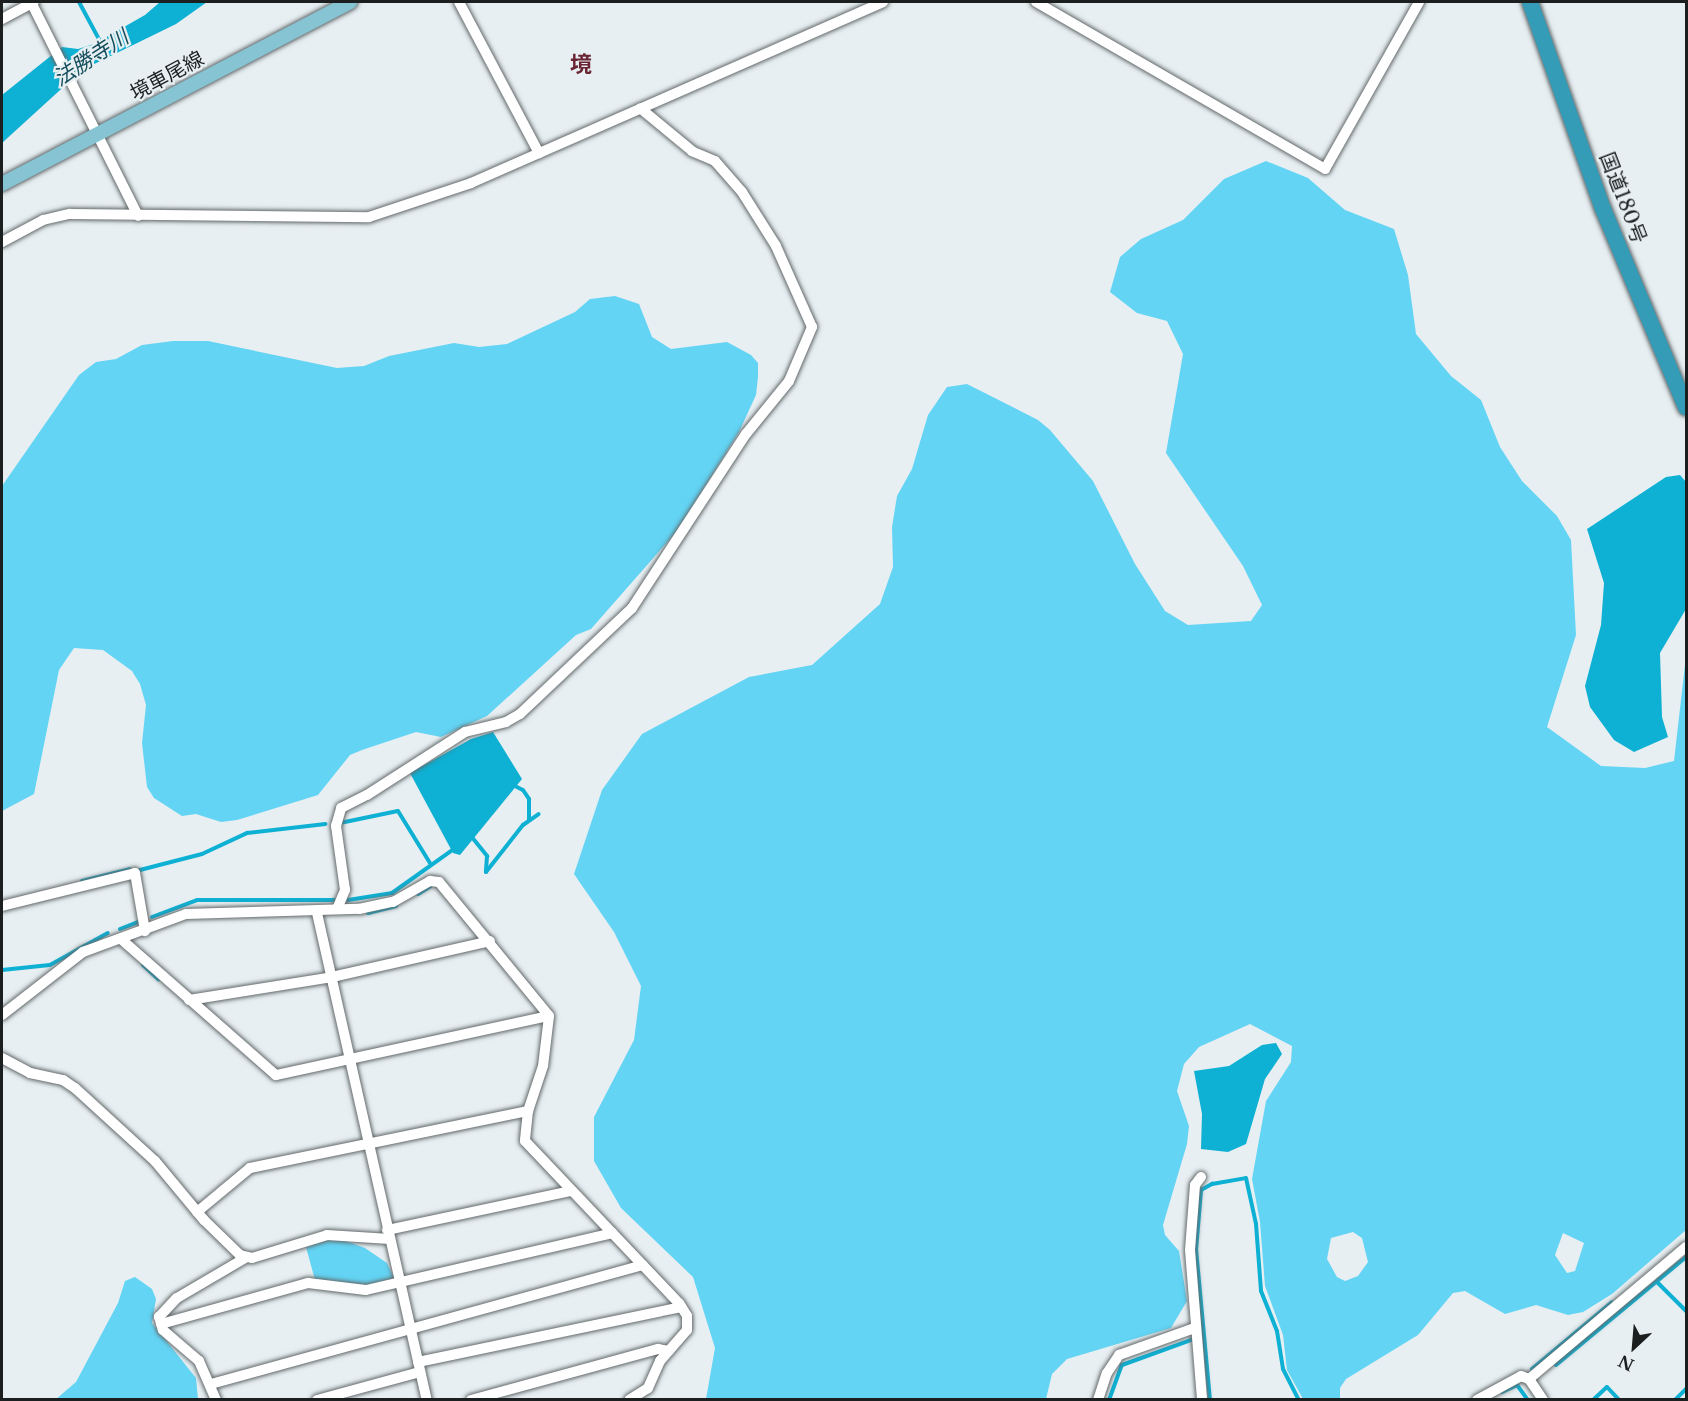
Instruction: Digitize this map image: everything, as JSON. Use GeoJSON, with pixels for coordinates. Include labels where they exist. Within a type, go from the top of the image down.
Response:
{"type":"FeatureCollection","features":[{"type":"Feature","properties":{"kind":"highway","name":"国道180号"},"geometry":{"type":"LineString","coordinates":[[1530,2],[1603,209],[1686,407]]}},
{"type":"Feature","properties":{"kind":"main road","name":"境車尾線"},"geometry":{"type":"LineString","coordinates":[[2,184],[351,2]]}},
{"type":"Feature","properties":{"kind":"street"},"geometry":{"type":"LineString","coordinates":[[459,2],[539,153]]}},
{"type":"Feature","properties":{"kind":"street"},"geometry":{"type":"LineString","coordinates":[[2,242],[43,219],[70,214],[369,218],[471,183],[883,2]]}},
{"type":"Feature","properties":{"kind":"street"},"geometry":{"type":"LineString","coordinates":[[1036,2],[1325,169],[1419,2]]}},
{"type":"Feature","properties":{"kind":"street"},"geometry":{"type":"LineString","coordinates":[[2,20],[34,5],[138,216]]}},
{"type":"Feature","properties":{"kind":"street"},"geometry":{"type":"LineString","coordinates":[[337,909],[345,890],[336,826],[341,808],[465,732],[506,722],[520,714],[632,608],[746,434],[789,381],[812,327],[776,246],[742,192],[715,161],[692,151],[640,108]]}},
{"type":"Feature","properties":{"kind":"street"},"geometry":{"type":"LineString","coordinates":[[2,906],[135,873],[145,931]]}},
{"type":"Feature","properties":{"kind":"street"},"geometry":{"type":"LineString","coordinates":[[2,1015],[83,952],[186,914],[202,912],[317,913],[393,902],[434,880],[490,941],[549,1016],[543,1066],[528,1111],[525,1141],[681,1307],[687,1330],[660,1361],[644,1394],[629,1400]]}},
{"type":"Feature","properties":{"kind":"street"},"geometry":{"type":"LineString","coordinates":[[317,913],[427,1400]]}},
{"type":"Feature","properties":{"kind":"street"},"geometry":{"type":"LineString","coordinates":[[121,939],[276,1076],[549,1016]]}},
{"type":"Feature","properties":{"kind":"street"},"geometry":{"type":"LineString","coordinates":[[189,1000],[332,977],[490,941]]}},
{"type":"Feature","properties":{"kind":"street"},"geometry":{"type":"LineString","coordinates":[[2,1058],[30,1073],[63,1080],[75,1088],[155,1161],[197,1212],[240,1255],[248,1257]]}},
{"type":"Feature","properties":{"kind":"street"},"geometry":{"type":"LineString","coordinates":[[197,1212],[250,1168],[528,1111]]}},
{"type":"Feature","properties":{"kind":"street"},"geometry":{"type":"LineString","coordinates":[[1201,1177],[1195,1185],[1190,1250],[1202,1400]]}},
{"type":"Feature","properties":{"kind":"street"},"geometry":{"type":"LineString","coordinates":[[216,1400],[211,1384],[199,1361],[161,1324],[160,1313],[177,1298],[248,1257],[327,1235],[388,1235],[570,1191]]}},
{"type":"Feature","properties":{"kind":"street"},"geometry":{"type":"LineString","coordinates":[[161,1324],[308,1283],[366,1290],[612,1233]]}},
{"type":"Feature","properties":{"kind":"street"},"geometry":{"type":"LineString","coordinates":[[1528,1378],[1686,1247]]}},
{"type":"Feature","properties":{"kind":"street"},"geometry":{"type":"LineString","coordinates":[[211,1384],[642,1265]]}},
{"type":"Feature","properties":{"kind":"street"},"geometry":{"type":"LineString","coordinates":[[317,1400],[419,1367],[681,1307]]}},
{"type":"Feature","properties":{"kind":"street"},"geometry":{"type":"LineString","coordinates":[[1098,1400],[1107,1373],[1119,1355],[1195,1328]]}},
{"type":"Feature","properties":{"kind":"street"},"geometry":{"type":"LineString","coordinates":[[471,1400],[658,1349],[669,1351]]}},
{"type":"Feature","properties":{"kind":"street"},"geometry":{"type":"LineString","coordinates":[[1477,1400],[1521,1376],[1528,1378],[1543,1400]]}},
{"type":"Feature","properties":{"kind":"shaded area"},"geometry":{"type":"Polygon","coordinates":[[[1266,161],[1308,178],[1345,210],[1394,229],[1408,275],[1416,334],[1451,376],[1481,400],[1500,447],[1522,481],[1557,516],[1571,540],[1576,635],[1547,727],[1601,766],[1645,768],[1674,761],[1686,656],[1686,1230],[1612,1294],[1583,1312],[1568,1315],[1536,1305],[1505,1314],[1465,1291],[1453,1293],[1418,1335],[1346,1379],[1340,1388],[1340,1399],[1303,1399],[1287,1370],[1283,1335],[1265,1286],[1260,1222],[1252,1179],[1266,1101],[1291,1062],[1292,1046],[1250,1024],[1199,1047],[1184,1064],[1177,1091],[1189,1126],[1187,1144],[1163,1225],[1165,1235],[1179,1251],[1187,1301],[1171,1328],[1067,1359],[1052,1374],[1046,1399],[706,1399],[715,1348],[693,1277],[621,1208],[594,1161],[594,1117],[634,1040],[641,986],[614,932],[574,874],[602,790],[642,734],[749,677],[812,665],[880,604],[893,567],[892,527],[897,496],[912,469],[928,415],[947,387],[967,384],[1038,420],[1050,430],[1093,481],[1135,564],[1165,611],[1188,625],[1251,621],[1262,605],[1243,566],[1166,453],[1183,354],[1167,321],[1137,313],[1110,292],[1120,257],[1141,239],[1183,220],[1224,179],[1266,161]],[[1353,1232],[1331,1238],[1327,1259],[1337,1277],[1345,1281],[1358,1276],[1368,1262],[1362,1238],[1353,1232]],[[1563,1233],[1555,1255],[1567,1273],[1575,1271],[1584,1243],[1563,1233]]]}},
{"type":"Feature","properties":{"kind":"shaded area"},"geometry":{"type":"Polygon","coordinates":[[[615,296],[639,304],[652,337],[671,349],[727,342],[751,355],[758,363],[758,377],[756,395],[739,432],[677,531],[591,629],[576,635],[487,716],[441,737],[416,732],[362,750],[350,755],[318,795],[237,820],[221,822],[196,814],[182,816],[154,798],[147,787],[142,743],[146,705],[140,684],[132,671],[103,650],[74,648],[59,670],[34,794],[2,811],[2,486],[79,375],[96,362],[116,359],[142,345],[173,341],[208,341],[337,368],[364,366],[389,356],[454,343],[479,347],[507,344],[575,312],[590,299],[615,296]]]}},
{"type":"Feature","properties":{"kind":"shaded area"},"geometry":{"type":"Polygon","coordinates":[[[329,1240],[346,1241],[365,1248],[387,1263],[394,1278],[365,1287],[315,1280],[306,1247],[329,1240]]]}},
{"type":"Feature","properties":{"kind":"shaded area"},"geometry":{"type":"Polygon","coordinates":[[[135,1277],[152,1289],[156,1299],[152,1323],[196,1378],[198,1399],[55,1400],[76,1382],[118,1303],[125,1281],[135,1277]]]}},
{"type":"Feature","properties":{"kind":"water","name":"法勝寺川"},"geometry":{"type":"Polygon","coordinates":[[[160,2],[207,2],[176,24],[82,70],[2,143],[2,95],[62,47],[78,49],[94,44],[145,15],[160,2]]]}},
{"type":"Feature","properties":{"kind":"water"},"geometry":{"type":"Polygon","coordinates":[[[1680,475],[1686,482],[1686,609],[1660,653],[1662,717],[1668,737],[1634,752],[1614,740],[1590,707],[1585,686],[1601,625],[1604,583],[1587,529],[1666,477],[1680,475]]]}},
{"type":"Feature","properties":{"kind":"water"},"geometry":{"type":"Polygon","coordinates":[[[493,732],[522,779],[460,855],[453,853],[410,773],[471,739],[493,732]]]}},
{"type":"Feature","properties":{"kind":"water"},"geometry":{"type":"Polygon","coordinates":[[[1276,1043],[1282,1054],[1265,1079],[1246,1144],[1228,1152],[1201,1149],[1202,1114],[1194,1071],[1229,1066],[1262,1045],[1276,1043]]]}},
{"type":"Feature","properties":{"kind":"waterway","name":"法勝寺川"},"geometry":{"type":"LineString","coordinates":[[79,2],[101,43]]}},
{"type":"Feature","properties":{"kind":"waterway"},"geometry":{"type":"LineString","coordinates":[[513,785],[523,790],[529,799],[529,820]]}},
{"type":"Feature","properties":{"kind":"waterway"},"geometry":{"type":"LineString","coordinates":[[340,823],[398,811],[430,863]]}},
{"type":"Feature","properties":{"kind":"waterway"},"geometry":{"type":"LineString","coordinates":[[471,836],[487,856],[486,872],[523,825],[539,814]]}},
{"type":"Feature","properties":{"kind":"waterway"},"geometry":{"type":"LineString","coordinates":[[140,870],[202,854],[247,833],[325,824]]}},
{"type":"Feature","properties":{"kind":"waterway"},"geometry":{"type":"LineString","coordinates":[[348,900],[392,893],[455,848]]}},
{"type":"Feature","properties":{"kind":"waterway"},"geometry":{"type":"LineString","coordinates":[[82,881],[130,869]]}},
{"type":"Feature","properties":{"kind":"waterway"},"geometry":{"type":"LineString","coordinates":[[418,894],[431,886]]}},
{"type":"Feature","properties":{"kind":"waterway"},"geometry":{"type":"LineString","coordinates":[[152,917],[197,900],[334,900]]}},
{"type":"Feature","properties":{"kind":"waterway"},"geometry":{"type":"LineString","coordinates":[[368,913],[396,906]]}},
{"type":"Feature","properties":{"kind":"waterway"},"geometry":{"type":"LineString","coordinates":[[120,929],[138,922]]}},
{"type":"Feature","properties":{"kind":"waterway"},"geometry":{"type":"LineString","coordinates":[[2,970],[50,965],[108,933]]}},
{"type":"Feature","properties":{"kind":"waterway"},"geometry":{"type":"LineString","coordinates":[[143,965],[158,979]]}},
{"type":"Feature","properties":{"kind":"waterway"},"geometry":{"type":"LineString","coordinates":[[1210,1400],[1196,1250],[1201,1190],[1212,1184],[1245,1178]]}},
{"type":"Feature","properties":{"kind":"waterway"},"geometry":{"type":"LineString","coordinates":[[1246,1178],[1256,1224],[1261,1291],[1277,1331],[1283,1369],[1299,1400]]}},
{"type":"Feature","properties":{"kind":"waterway"},"geometry":{"type":"LineString","coordinates":[[1556,1365],[1686,1257]]}},
{"type":"Feature","properties":{"kind":"waterway"},"geometry":{"type":"LineString","coordinates":[[1658,1283],[1686,1311]]}},
{"type":"Feature","properties":{"kind":"waterway"},"geometry":{"type":"LineString","coordinates":[[1532,1369],[1612,1302]]}},
{"type":"Feature","properties":{"kind":"waterway"},"geometry":{"type":"LineString","coordinates":[[1109,1400],[1122,1365],[1191,1340]]}},
{"type":"Feature","properties":{"kind":"waterway"},"geometry":{"type":"LineString","coordinates":[[1502,1392],[1517,1385],[1528,1400]]}},
{"type":"Feature","properties":{"kind":"waterway"},"geometry":{"type":"LineString","coordinates":[[1593,1400],[1607,1387],[1619,1400]]}},
{"type":"Feature","properties":{"kind":"waterway"},"geometry":{"type":"LineString","coordinates":[[1675,1400],[1686,1389]]}},
{"type":"Feature","properties":{"kind":"district","name":"境"},"geometry":{"type":"Point","coordinates":[581,65]}}]}
